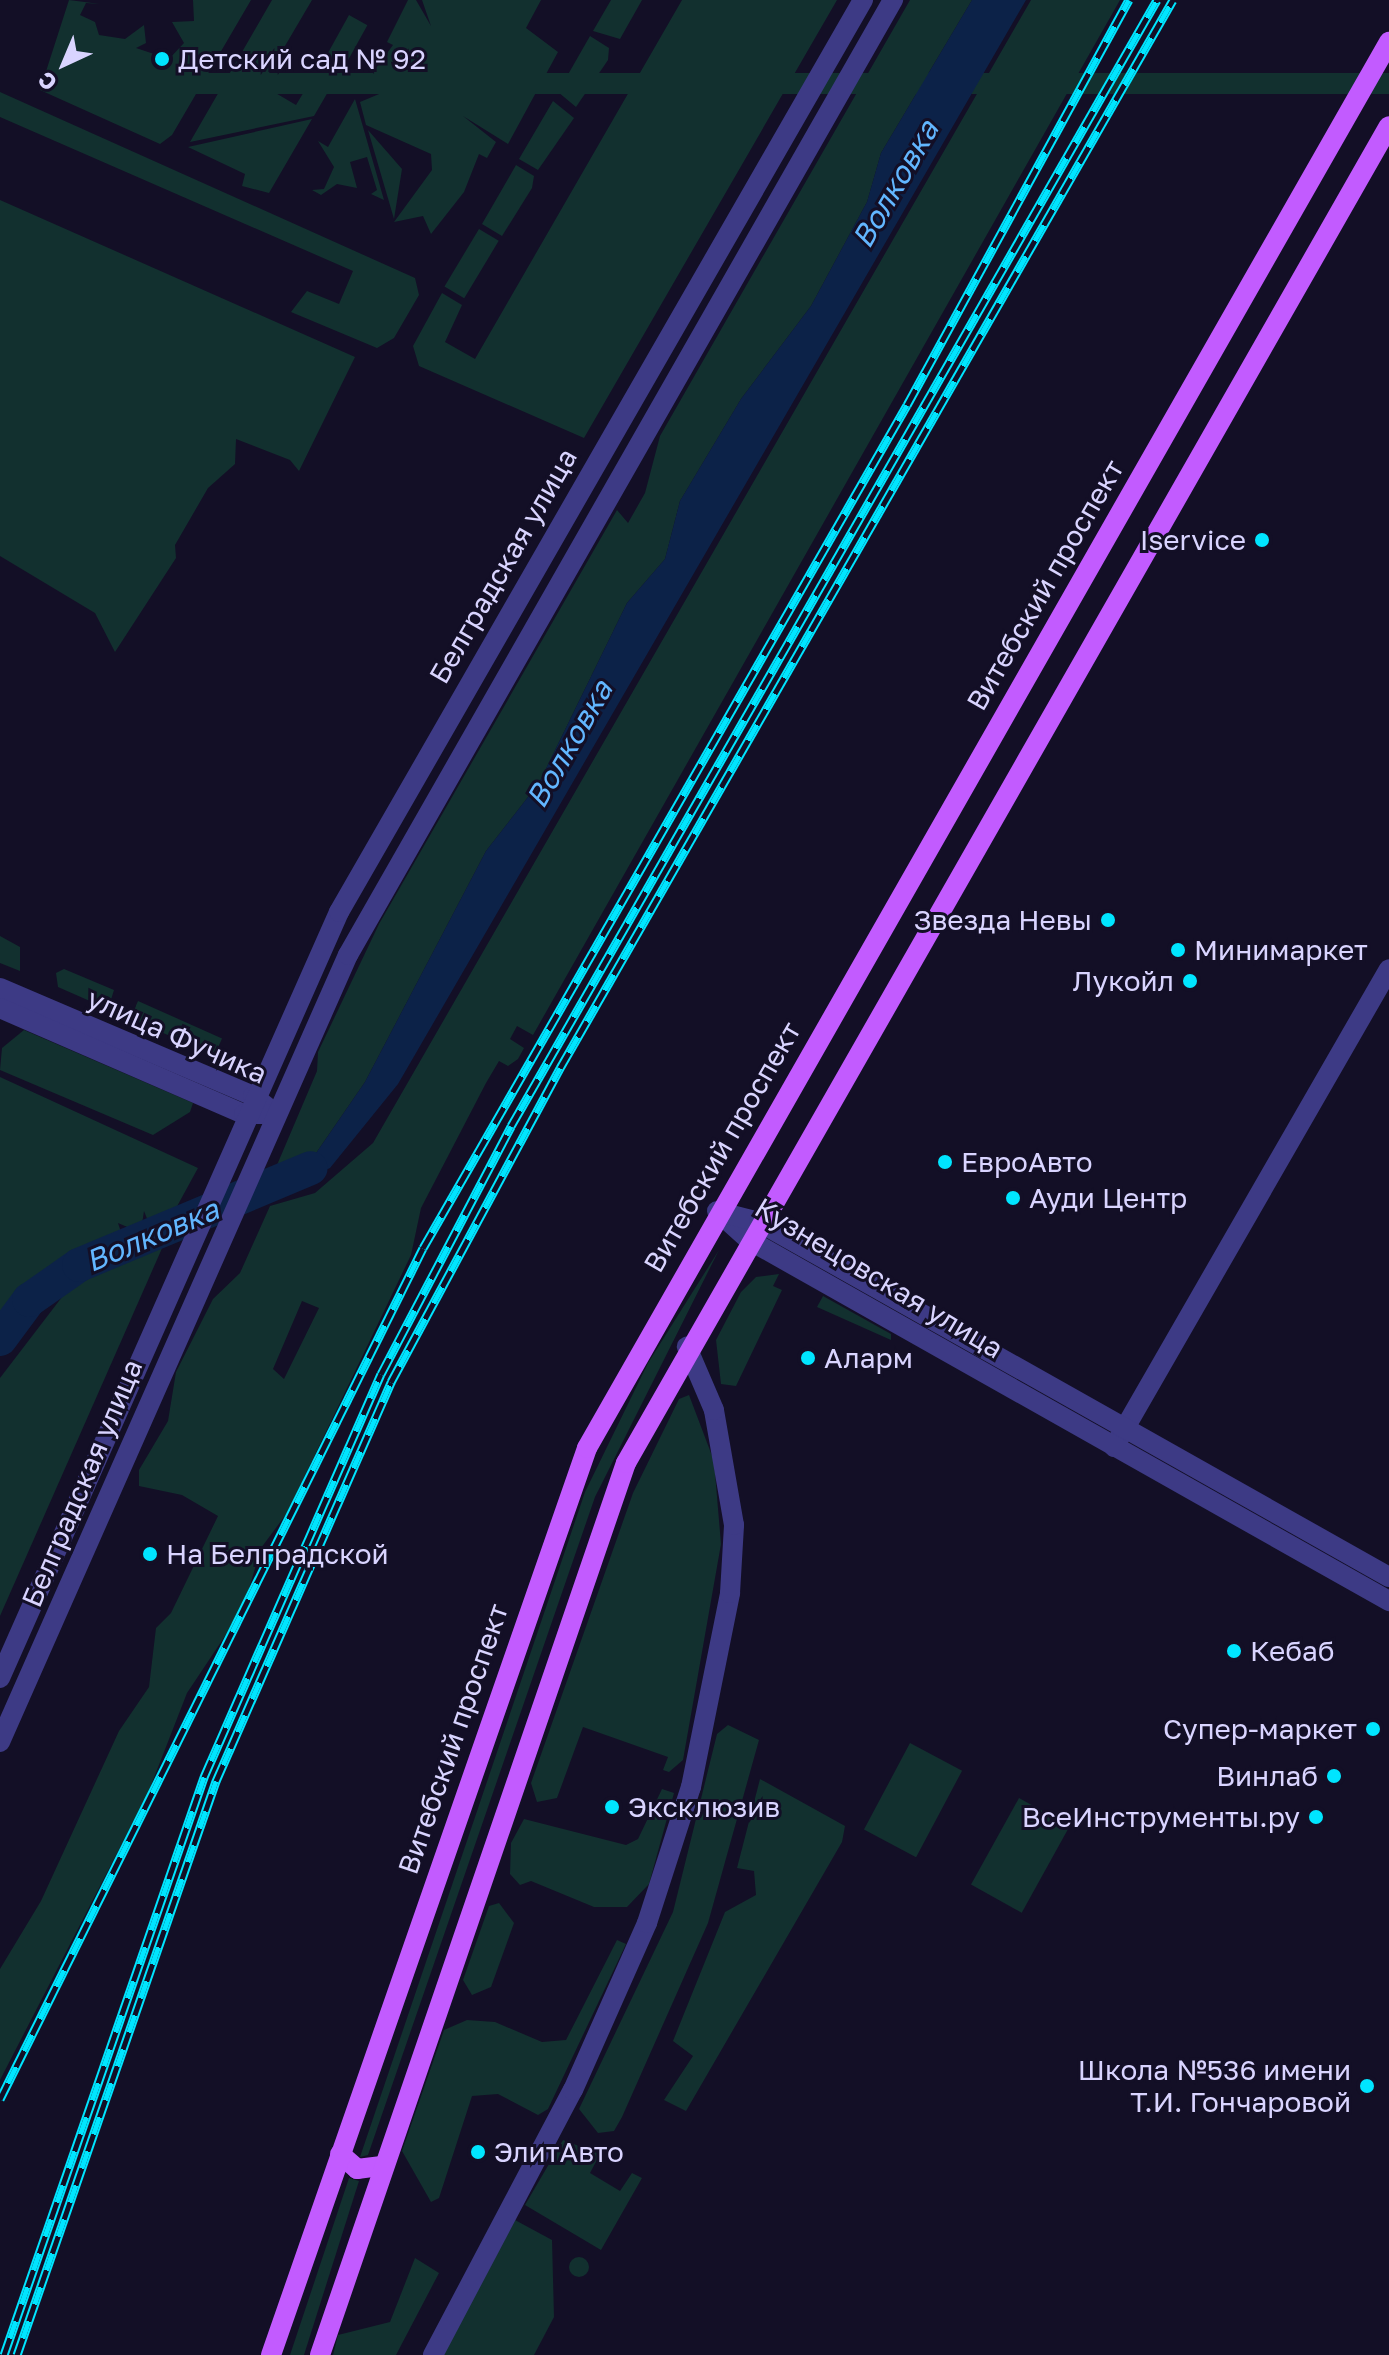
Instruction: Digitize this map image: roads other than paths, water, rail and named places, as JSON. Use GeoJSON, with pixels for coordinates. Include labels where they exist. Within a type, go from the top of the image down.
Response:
{"type":"FeatureCollection","features":[{"type":"Feature","properties":{"kind":"main road","name":"Витебский проспект"},"geometry":{"type":"LineString","coordinates":[[271,2355],[563,1506],[623,1378],[1389,42]]}},
{"type":"Feature","properties":{"kind":"main road"},"geometry":{"type":"LineString","coordinates":[[320,2355],[380,2166],[602,1523],[687,1347],[1389,126]]}},
{"type":"Feature","properties":{"kind":"main road"},"geometry":{"type":"LineString","coordinates":[[340,2154],[357,2169],[380,2166]]}},
{"type":"Feature","properties":{"kind":"street","name":"Белградская улица"},"geometry":{"type":"LineString","coordinates":[[0,1678],[248,1105],[375,846],[863,0]]}},
{"type":"Feature","properties":{"kind":"street","name":"Белградская улица"},"geometry":{"type":"LineString","coordinates":[[0,1742],[216,1246],[375,904],[893,0]]}},
{"type":"Feature","properties":{"kind":"street"},"geometry":{"type":"LineString","coordinates":[[1119,1438],[1389,969]]}},
{"type":"Feature","properties":{"kind":"street","name":"улица Фучика"},"geometry":{"type":"LineString","coordinates":[[0,988],[248,1105]]}},
{"type":"Feature","properties":{"kind":"street","name":"улица Фучика"},"geometry":{"type":"LineString","coordinates":[[0,1008],[276,1114]]}},
{"type":"Feature","properties":{"kind":"street","name":"Кузнецовская улица"},"geometry":{"type":"LineString","coordinates":[[717,1211],[1119,1438],[1389,1601]]}},
{"type":"Feature","properties":{"kind":"street"},"geometry":{"type":"LineString","coordinates":[[433,2355],[573,2090],[647,1923],[695,1773],[728,1609],[734,1525],[714,1410],[687,1347]]}},
{"type":"Feature","properties":{"kind":"street","name":"Кузнецовская улица"},"geometry":{"type":"LineString","coordinates":[[1119,1438],[1389,1577]]}},
{"type":"Feature","properties":{"kind":"water","name":"Волковка"},"geometry":{"type":"Polygon","coordinates":[[[972,0],[1026,0],[398,1084],[330,1168],[267,1196],[274,1172],[312,1159],[365,1082],[486,851],[539,783],[627,603],[665,559],[680,501],[741,399],[811,306],[867,202],[881,153],[972,0]]]}},
{"type":"Feature","properties":{"kind":"waterway","name":"Волковка"},"geometry":{"type":"LineString","coordinates":[[0,1339],[29,1300],[79,1265],[311,1168]]}},
{"type":"Feature","properties":{"kind":"railway"},"geometry":{"type":"LineString","coordinates":[[0,2099],[423,1248],[907,405],[1129,0]]}},
{"type":"Feature","properties":{"kind":"railway"},"geometry":{"type":"LineString","coordinates":[[4,2355],[204,1777],[381,1374],[511,1126],[1157,0]]}},
{"type":"Feature","properties":{"kind":"railway"},"geometry":{"type":"LineString","coordinates":[[17,2355],[216,1781],[391,1382],[560,1068],[1173,0]]}},
{"type":"Feature","properties":{"kind":"place","name":"Детский сад № 92"},"geometry":{"type":"Point","coordinates":[162,59]}},
{"type":"Feature","properties":{"kind":"place","name":"Iservice"},"geometry":{"type":"Point","coordinates":[1262,540]}},
{"type":"Feature","properties":{"kind":"place","name":"Звезда Невы"},"geometry":{"type":"Point","coordinates":[1108,920]}},
{"type":"Feature","properties":{"kind":"place","name":"Минимаркет"},"geometry":{"type":"Point","coordinates":[1178,950]}},
{"type":"Feature","properties":{"kind":"place","name":"Лукойл"},"geometry":{"type":"Point","coordinates":[1190,981]}},
{"type":"Feature","properties":{"kind":"place","name":"ЕвроАвто"},"geometry":{"type":"Point","coordinates":[945,1162]}},
{"type":"Feature","properties":{"kind":"place","name":"Ауди Центр"},"geometry":{"type":"Point","coordinates":[1013,1198]}},
{"type":"Feature","properties":{"kind":"place","name":"Аларм"},"geometry":{"type":"Point","coordinates":[808,1358]}},
{"type":"Feature","properties":{"kind":"place","name":"На Белградской"},"geometry":{"type":"Point","coordinates":[150,1554]}},
{"type":"Feature","properties":{"kind":"place","name":"Кебаб"},"geometry":{"type":"Point","coordinates":[1234,1651]}},
{"type":"Feature","properties":{"kind":"place","name":"Супер-маркет"},"geometry":{"type":"Point","coordinates":[1373,1729]}},
{"type":"Feature","properties":{"kind":"place","name":"Винлаб"},"geometry":{"type":"Point","coordinates":[1334,1776]}},
{"type":"Feature","properties":{"kind":"place","name":"Эксклюзив"},"geometry":{"type":"Point","coordinates":[612,1807]}},
{"type":"Feature","properties":{"kind":"place","name":"ВсеИнструменты.ру"},"geometry":{"type":"Point","coordinates":[1316,1817]}},
{"type":"Feature","properties":{"kind":"place","name":"Школа №536 имени Т.И. Гончаровой"},"geometry":{"type":"Point","coordinates":[1367,2086]}},
{"type":"Feature","properties":{"kind":"place","name":"ЭлитАвто"},"geometry":{"type":"Point","coordinates":[478,2152]}}]}
